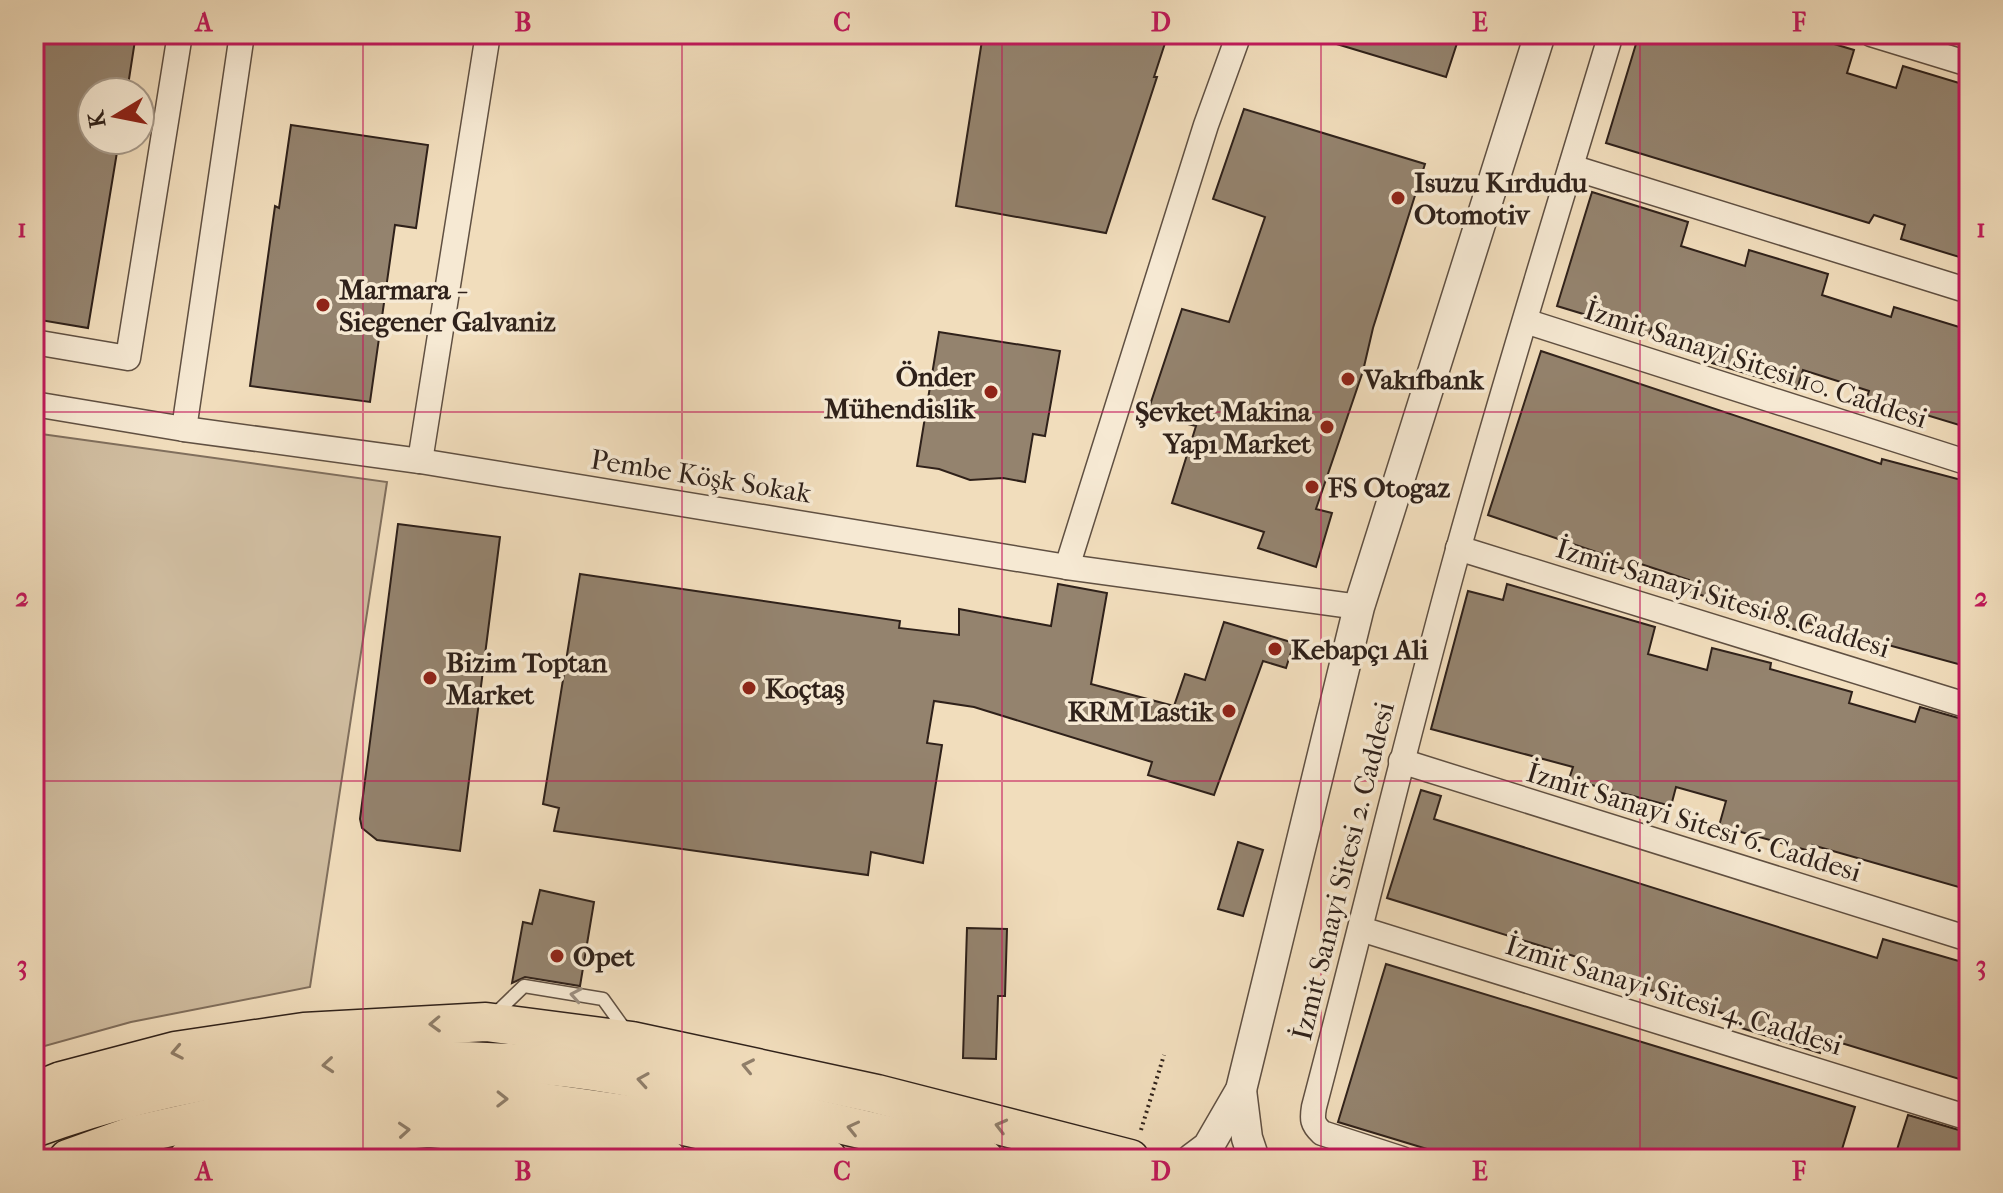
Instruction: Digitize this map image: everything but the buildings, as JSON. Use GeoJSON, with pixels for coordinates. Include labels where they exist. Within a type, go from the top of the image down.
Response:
{"type":"FeatureCollection","features":[{"type":"Feature","properties":{"kind":"main road"},"geometry":{"type":"LineString","coordinates":[[34,1111],[48,1087],[175,1051],[304,1032],[486,1022],[632,1041],[877,1094],[1130,1159]]}},
{"type":"Feature","properties":{"kind":"main road"},"geometry":{"type":"LineString","coordinates":[[34,1128],[82,1111],[170,1087],[281,1069],[378,1061],[461,1060],[555,1066],[664,1083],[984,1159]]}},
{"type":"Feature","properties":{"kind":"main road"},"geometry":{"type":"LineString","coordinates":[[68,1159],[135,1135],[255,1108],[388,1096],[518,1099],[645,1117],[828,1159]]}},
{"type":"Feature","properties":{"kind":"main road"},"geometry":{"type":"LineString","coordinates":[[188,1159],[298,1137],[429,1128],[559,1138],[667,1159]]}},
{"type":"Feature","properties":{"kind":"street"},"geometry":{"type":"LineString","coordinates":[[34,342],[128,358],[180,34]]}},
{"type":"Feature","properties":{"kind":"street"},"geometry":{"type":"LineString","coordinates":[[184,429],[242,34]]}},
{"type":"Feature","properties":{"kind":"street"},"geometry":{"type":"LineString","coordinates":[[420,461],[488,34]]}},
{"type":"Feature","properties":{"kind":"street"},"geometry":{"type":"LineString","coordinates":[[1067,567],[1206,125],[1239,34]]}},
{"type":"Feature","properties":{"kind":"street"},"geometry":{"type":"LineString","coordinates":[[1192,1159],[1208,1147],[1241,1090],[1359,607],[1540,34]]}},
{"type":"Feature","properties":{"kind":"street","name":"İzmit Sanayi Sitesi 2. Caddesi"},"geometry":{"type":"LineString","coordinates":[[1402,1159],[1322,1133],[1315,1127],[1312,1118],[1458,548],[1611,34]]}},
{"type":"Feature","properties":{"kind":"street"},"geometry":{"type":"LineString","coordinates":[[1871,34],[1969,64]]}},
{"type":"Feature","properties":{"kind":"street"},"geometry":{"type":"LineString","coordinates":[[1571,167],[1969,291]]}},
{"type":"Feature","properties":{"kind":"street","name":"İzmit Sanayi Sitesi 10. Caddesi"},"geometry":{"type":"LineString","coordinates":[[1525,321],[1969,463]]}},
{"type":"Feature","properties":{"kind":"street","name":"Pembe Köşk Sokak"},"geometry":{"type":"LineString","coordinates":[[34,404],[184,429],[420,461],[1067,567],[1359,607]]}},
{"type":"Feature","properties":{"kind":"street","name":"İzmit Sanayi Sitesi 8. Caddesi"},"geometry":{"type":"LineString","coordinates":[[1458,548],[1969,706]]}},
{"type":"Feature","properties":{"kind":"street","name":"İzmit Sanayi Sitesi 6. Caddesi"},"geometry":{"type":"LineString","coordinates":[[1401,761],[1969,939]]}},
{"type":"Feature","properties":{"kind":"street","name":"İzmit Sanayi Sitesi 4. Caddesi"},"geometry":{"type":"LineString","coordinates":[[1361,929],[1969,1118]]}},
{"type":"Feature","properties":{"kind":"street"},"geometry":{"type":"LineString","coordinates":[[1241,1090],[1247,1138],[1254,1159]]}},
{"type":"Feature","properties":{"kind":"path"},"geometry":{"type":"LineString","coordinates":[[1147,1107],[1164,1055]]}},
{"type":"Feature","properties":{"kind":"shaded area"},"geometry":{"type":"Polygon","coordinates":[[[34,433],[387,482],[310,987],[131,1022],[34,1049],[34,433]]]}},
{"type":"Feature","properties":{"kind":"place","name":"Isuzu Kırdudu Otomotiv"},"geometry":{"type":"Point","coordinates":[1398,198]}},
{"type":"Feature","properties":{"kind":"place","name":"Marmara - Siegener Galvaniz"},"geometry":{"type":"Point","coordinates":[323,305]}},
{"type":"Feature","properties":{"kind":"place","name":"Vakıfbank"},"geometry":{"type":"Point","coordinates":[1348,379]}},
{"type":"Feature","properties":{"kind":"place","name":"Önder Mühendislik"},"geometry":{"type":"Point","coordinates":[991,392]}},
{"type":"Feature","properties":{"kind":"place","name":"Şevket Makina Yapı Market"},"geometry":{"type":"Point","coordinates":[1327,427]}},
{"type":"Feature","properties":{"kind":"place","name":"FS Otogaz"},"geometry":{"type":"Point","coordinates":[1312,487]}},
{"type":"Feature","properties":{"kind":"place","name":"Kebapçı Ali"},"geometry":{"type":"Point","coordinates":[1275,649]}},
{"type":"Feature","properties":{"kind":"place","name":"Bizim Toptan Market"},"geometry":{"type":"Point","coordinates":[430,678]}},
{"type":"Feature","properties":{"kind":"place","name":"Koçtaş"},"geometry":{"type":"Point","coordinates":[749,688]}},
{"type":"Feature","properties":{"kind":"place","name":"KRM Lastik"},"geometry":{"type":"Point","coordinates":[1229,711]}},
{"type":"Feature","properties":{"kind":"place","name":"Opet"},"geometry":{"type":"Point","coordinates":[557,956]}}]}
